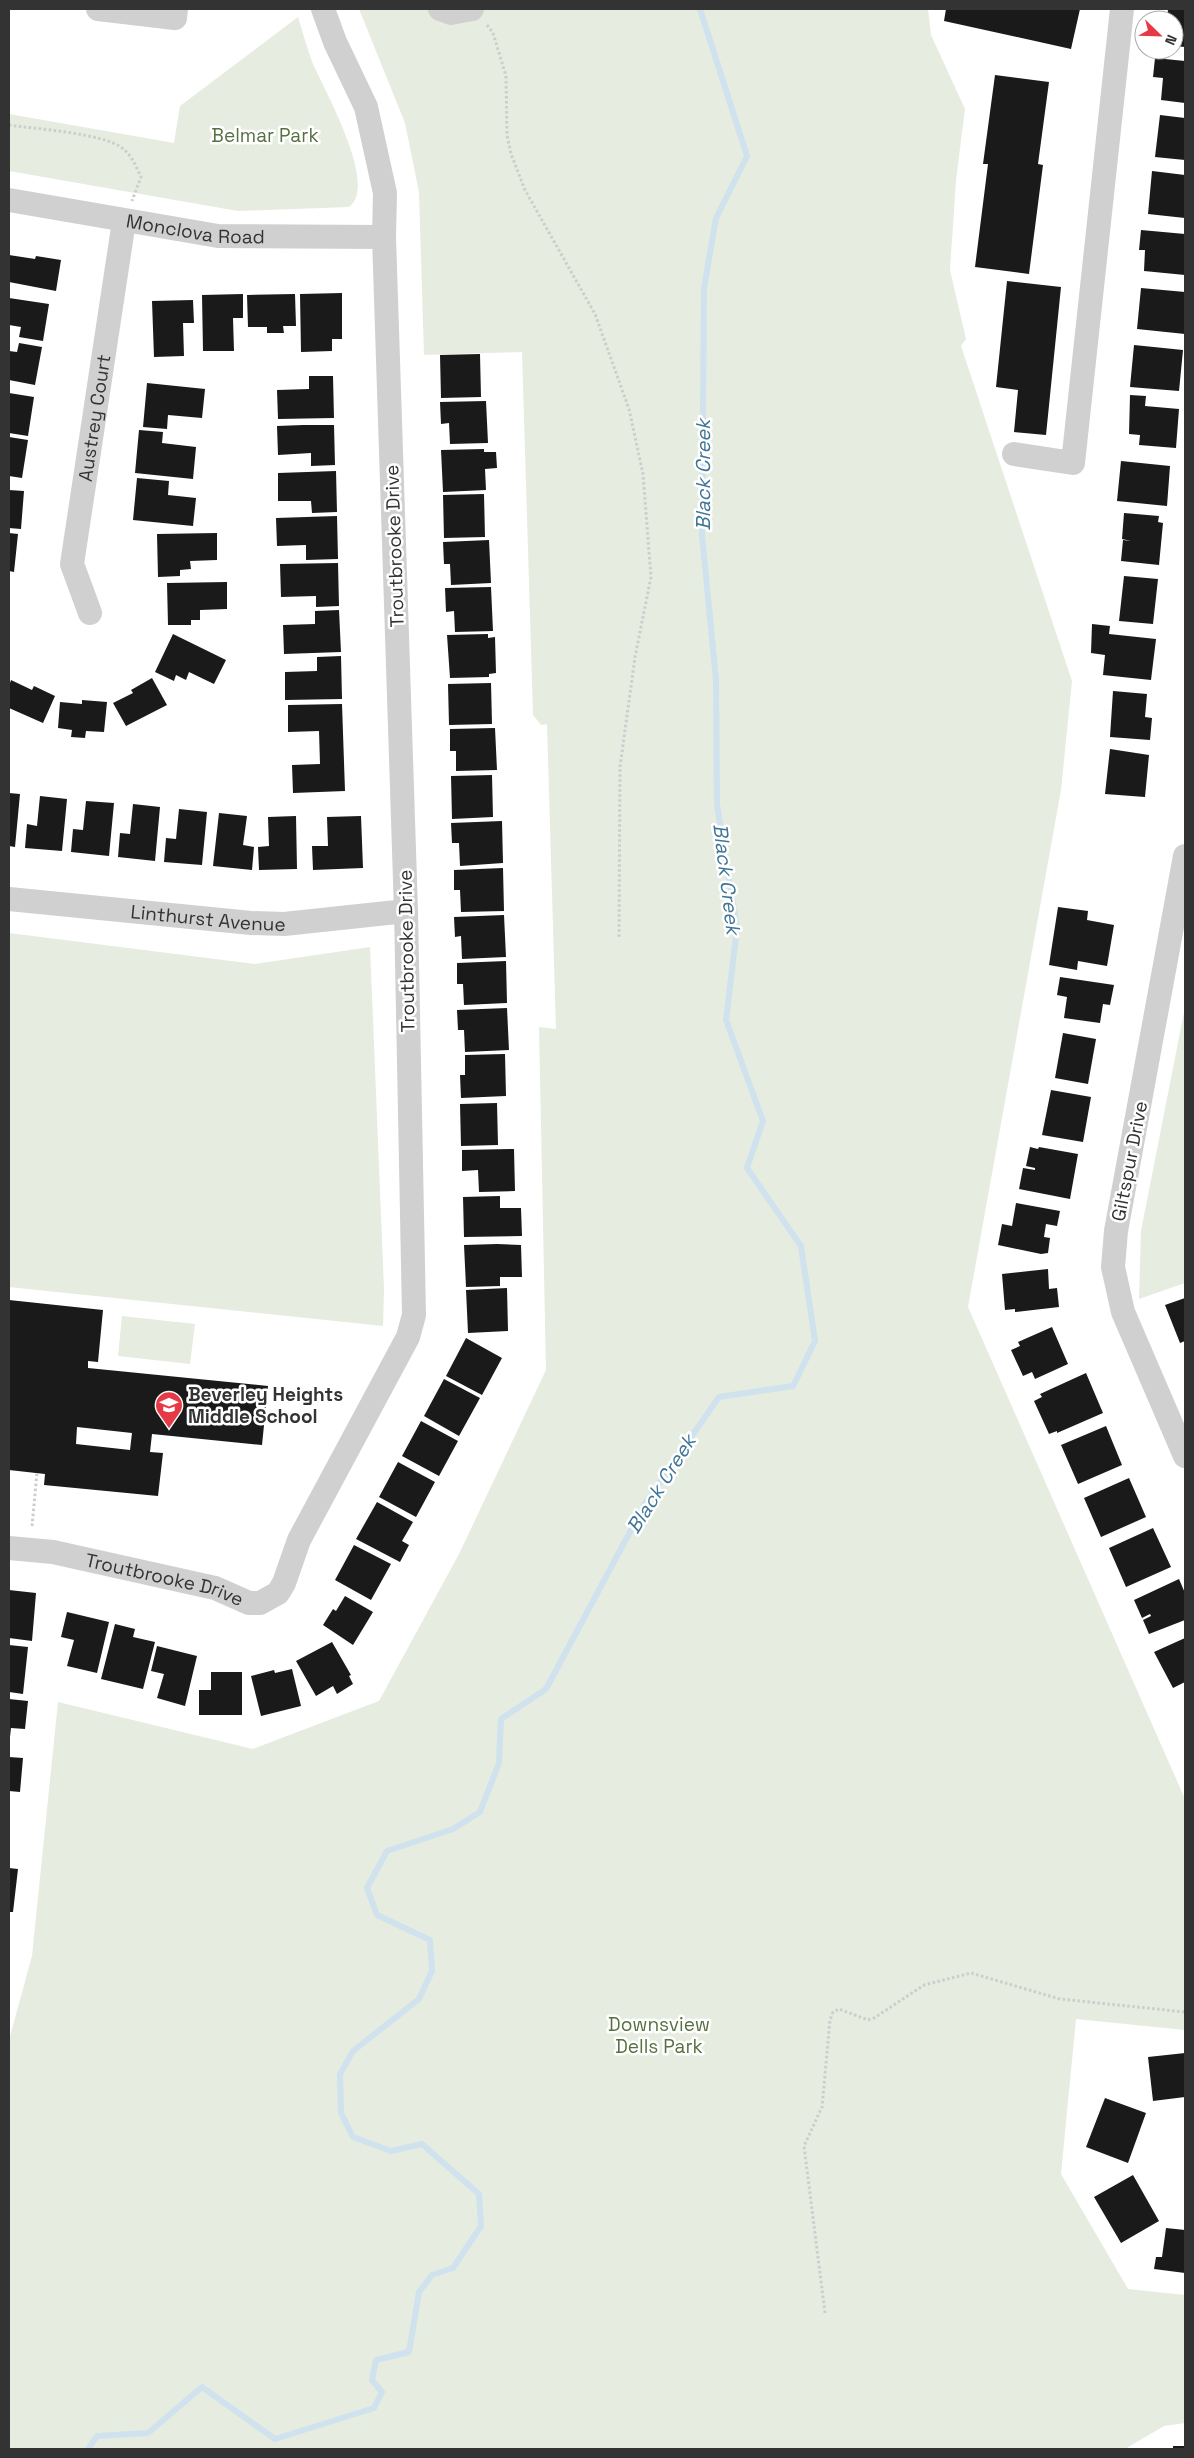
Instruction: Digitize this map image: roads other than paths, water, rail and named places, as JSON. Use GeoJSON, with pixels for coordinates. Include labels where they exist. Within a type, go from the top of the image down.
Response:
{"type":"FeatureCollection","features":[{"type":"Feature","properties":{"kind":"street"},"geometry":{"type":"LineString","coordinates":[[98,9],[176,18],[176,9]]}},
{"type":"Feature","properties":{"kind":"street","name":"Troutbrooke Drive"},"geometry":{"type":"LineString","coordinates":[[9,1548],[52,1552],[216,1588],[249,1604],[260,1603],[269,1599],[278,1593],[284,1583],[299,1540],[408,1337],[414,1315],[406,911],[384,238],[385,193],[366,107],[335,42],[323,9]]}},
{"type":"Feature","properties":{"kind":"street"},"geometry":{"type":"LineString","coordinates":[[440,9],[451,13],[478,15]]}},
{"type":"Feature","properties":{"kind":"street"},"geometry":{"type":"LineString","coordinates":[[1014,454],[1073,462],[1122,9]]}},
{"type":"Feature","properties":{"kind":"street","name":"Monclova Road"},"geometry":{"type":"LineString","coordinates":[[9,200],[218,236],[384,238]]}},
{"type":"Feature","properties":{"kind":"street","name":"Austrey Court"},"geometry":{"type":"LineString","coordinates":[[90,613],[72,564],[124,221]]}},
{"type":"Feature","properties":{"kind":"street","name":"Giltspur Drive"},"geometry":{"type":"LineString","coordinates":[[1185,856],[1116,1231],[1113,1267],[1124,1312],[1185,1456]]}},
{"type":"Feature","properties":{"kind":"street","name":"Linthurst Avenue"},"geometry":{"type":"LineString","coordinates":[[9,899],[284,924],[406,911]]}},
{"type":"Feature","properties":{"kind":"waterway","name":"Black Creek"},"geometry":{"type":"LineString","coordinates":[[88,2449],[97,2436],[148,2433],[202,2387],[275,2439],[374,2408],[382,2392],[372,2380],[376,2360],[409,2352],[419,2292],[432,2275],[453,2268],[481,2226],[479,2194],[422,2144],[391,2151],[353,2137],[341,2113],[340,2074],[353,2051],[419,1999],[432,1971],[430,1940],[377,1915],[367,1888],[387,1851],[453,1829],[480,1812],[499,1763],[501,1719],[546,1689],[646,1502],[719,1397],[793,1386],[815,1341],[801,1246],[747,1168],[763,1121],[726,1020],[737,928],[717,805],[716,680],[702,535],[704,288],[716,218],[747,156],[700,9]]}},
{"type":"Feature","properties":{"kind":"place","name":"Beverley Heights Middle School"},"geometry":{"type":"Point","coordinates":[169,1429]}},
{"type":"Feature","properties":{"kind":"park label","name":"Belmar Park"},"geometry":{"type":"Point","coordinates":[265,135]}},
{"type":"Feature","properties":{"kind":"park label","name":"Downsview Dells Park"},"geometry":{"type":"Point","coordinates":[659,2035]}}]}
